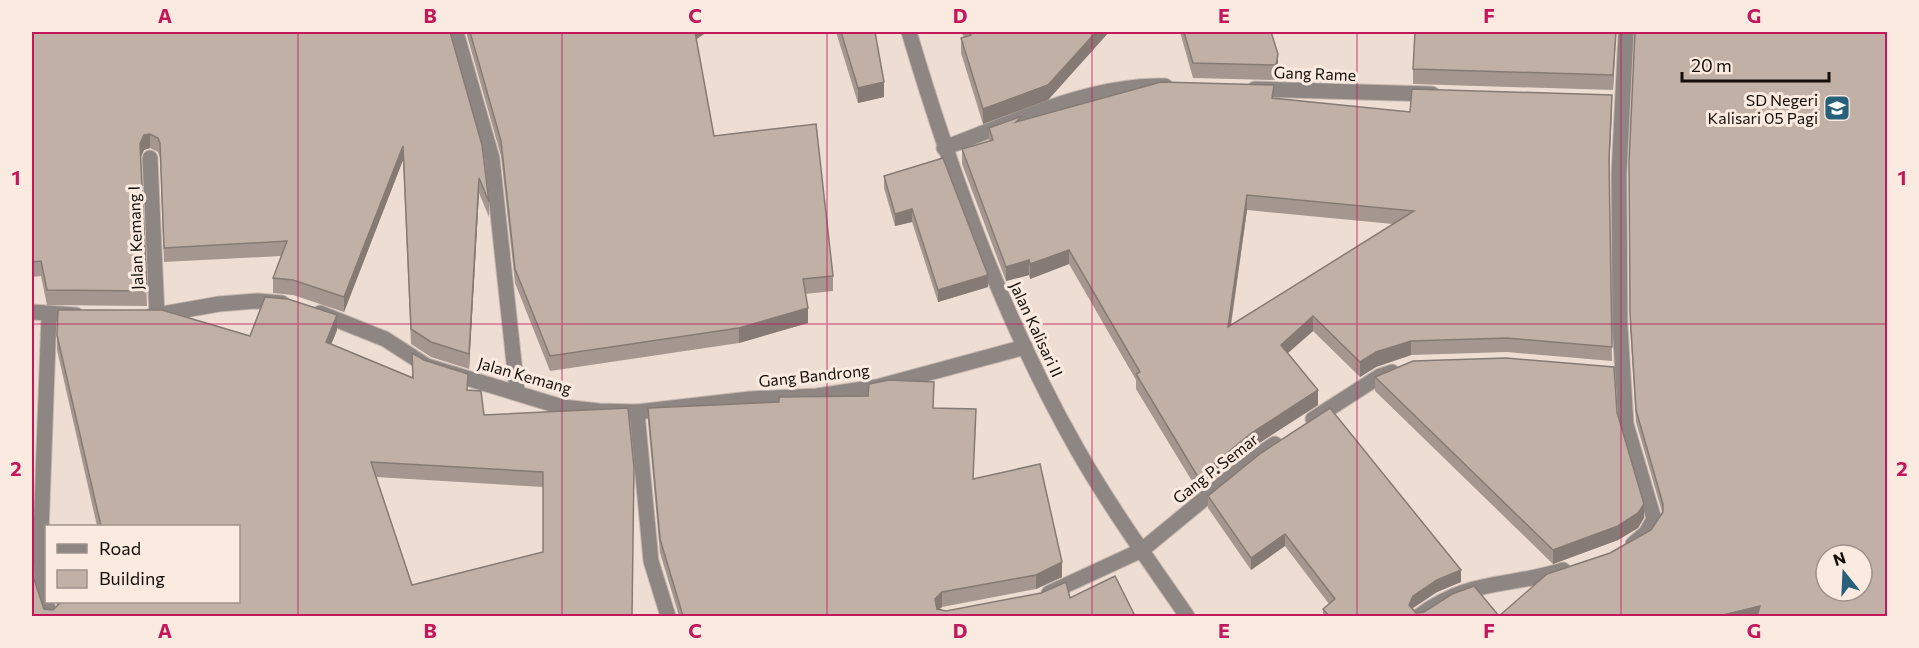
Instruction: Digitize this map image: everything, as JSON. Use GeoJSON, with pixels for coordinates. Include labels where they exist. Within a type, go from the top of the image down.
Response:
{"type":"FeatureCollection","features":[{"type":"Feature","properties":{"kind":"street"},"geometry":{"type":"LineString","coordinates":[[456,32],[492,158],[517,391]]}},
{"type":"Feature","properties":{"kind":"street","name":"Jalan Kalisari II"},"geometry":{"type":"LineString","coordinates":[[909,32],[944,148],[979,244],[1025,347],[1077,449],[1187,616]]}},
{"type":"Feature","properties":{"kind":"street"},"geometry":{"type":"LineString","coordinates":[[1617,551],[1646,533],[1654,519],[1626,424],[1617,372],[1620,326],[1617,100],[1626,32]]}},
{"type":"Feature","properties":{"kind":"street"},"geometry":{"type":"LineString","coordinates":[[944,148],[1098,93],[1141,86],[1177,87]]}},
{"type":"Feature","properties":{"kind":"street","name":"Gang Rame"},"geometry":{"type":"LineString","coordinates":[[1235,88],[1447,95]]}},
{"type":"Feature","properties":{"kind":"street","name":"Jalan Kemang I"},"geometry":{"type":"LineString","coordinates":[[150,158],[157,316]]}},
{"type":"Feature","properties":{"kind":"street","name":"Jalan Kemang"},"geometry":{"type":"LineString","coordinates":[[133,316],[157,316],[228,303],[257,301],[290,304],[321,313],[385,339],[427,366],[562,406],[637,412]]}},
{"type":"Feature","properties":{"kind":"street"},"geometry":{"type":"LineString","coordinates":[[32,312],[49,315],[97,315]]}},
{"type":"Feature","properties":{"kind":"street"},"geometry":{"type":"LineString","coordinates":[[45,598],[42,588],[41,533],[49,315]]}},
{"type":"Feature","properties":{"kind":"street","name":"Gang Bandrong"},"geometry":{"type":"LineString","coordinates":[[637,412],[750,399],[817,396],[894,383],[1025,347]]}},
{"type":"Feature","properties":{"kind":"street"},"geometry":{"type":"LineString","coordinates":[[1303,426],[1380,376],[1411,365]]}},
{"type":"Feature","properties":{"kind":"street"},"geometry":{"type":"LineString","coordinates":[[637,412],[651,561],[668,616]]}},
{"type":"Feature","properties":{"kind":"street","name":"Gang P. Semar"},"geometry":{"type":"LineString","coordinates":[[1039,598],[1142,550],[1255,457],[1284,438]]}},
{"type":"Feature","properties":{"kind":"street"},"geometry":{"type":"LineString","coordinates":[[1419,616],[1440,601],[1467,590],[1494,582],[1532,580],[1577,566]]}},
{"type":"Feature","properties":{"kind":"building"},"geometry":{"type":"Polygon","coordinates":[[[32,32],[450,32],[482,145],[489,202],[479,178],[469,354],[431,342],[411,329],[403,146],[344,297],[293,280],[273,278],[287,241],[164,248],[160,143],[158,138],[150,134],[144,135],[140,144],[147,291],[47,290],[41,261],[32,262],[32,32]]]}},
{"type":"Feature","properties":{"kind":"building"},"geometry":{"type":"Polygon","coordinates":[[[470,32],[695,32],[714,136],[816,124],[833,276],[803,279],[808,308],[739,328],[550,356],[515,269],[501,141],[470,32]]]}},
{"type":"Feature","properties":{"kind":"building"},"geometry":{"type":"Polygon","coordinates":[[[841,32],[875,32],[884,82],[858,88],[841,32]]]}},
{"type":"Feature","properties":{"kind":"building"},"geometry":{"type":"Polygon","coordinates":[[[969,32],[1096,32],[1048,85],[983,109],[961,38],[971,35],[969,32]]]}},
{"type":"Feature","properties":{"kind":"building"},"geometry":{"type":"Polygon","coordinates":[[[1184,32],[1271,32],[1278,54],[1276,65],[1193,63],[1184,32]]]}},
{"type":"Feature","properties":{"kind":"building"},"geometry":{"type":"Polygon","coordinates":[[[1415,32],[1616,32],[1613,75],[1413,69],[1415,32]]]}},
{"type":"Feature","properties":{"kind":"building"},"geometry":{"type":"Polygon","coordinates":[[[1635,32],[1887,32],[1887,616],[1757,616],[1760,606],[1719,616],[1499,616],[1547,574],[1610,553],[1651,530],[1663,512],[1663,504],[1636,410],[1630,313],[1629,162],[1635,32]]]}},
{"type":"Feature","properties":{"kind":"building"},"geometry":{"type":"Polygon","coordinates":[[[1161,82],[1274,85],[1272,98],[1410,112],[1412,89],[1612,95],[1609,159],[1612,347],[1507,338],[1411,341],[1376,352],[1360,362],[1313,316],[1281,345],[1318,390],[1250,434],[1198,477],[1136,374],[1140,372],[1069,250],[1030,264],[1029,260],[1006,267],[962,149],[993,140],[989,128],[1022,116],[1016,122],[1161,82]],[[1247,195],[1228,327],[1414,211],[1247,195]]]}},
{"type":"Feature","properties":{"kind":"building"},"geometry":{"type":"Polygon","coordinates":[[[943,158],[988,275],[938,290],[912,209],[895,214],[884,176],[943,158]]]}},
{"type":"Feature","properties":{"kind":"building"},"geometry":{"type":"Polygon","coordinates":[[[265,297],[288,299],[337,315],[326,342],[413,378],[412,353],[424,360],[468,374],[467,390],[481,391],[484,415],[628,408],[634,467],[632,616],[32,616],[32,565],[33,576],[44,609],[53,610],[60,603],[240,603],[240,525],[101,525],[57,335],[58,310],[162,310],[250,336],[265,297]],[[371,462],[412,585],[543,552],[543,472],[371,462]]]}},
{"type":"Feature","properties":{"kind":"building"},"geometry":{"type":"Polygon","coordinates":[[[1506,358],[1614,367],[1617,412],[1644,504],[1638,513],[1618,526],[1553,550],[1375,377],[1413,361],[1506,358]]]}},
{"type":"Feature","properties":{"kind":"building"},"geometry":{"type":"Polygon","coordinates":[[[889,380],[934,382],[933,408],[976,409],[973,479],[1040,464],[1062,562],[1036,575],[942,592],[935,599],[937,609],[946,611],[1041,593],[1066,582],[1070,598],[1115,576],[1135,616],[683,616],[660,539],[648,408],[779,402],[779,397],[868,396],[869,384],[889,380]]]}},
{"type":"Feature","properties":{"kind":"building"},"geometry":{"type":"Polygon","coordinates":[[[1330,408],[1461,570],[1437,580],[1413,596],[1409,605],[1416,613],[1424,612],[1452,594],[1474,586],[1499,616],[1329,616],[1323,609],[1335,599],[1285,534],[1251,558],[1208,496],[1261,453],[1330,408]]]}},
{"type":"Feature","properties":{"kind":"place","name":"SD Negeri Kalisari 05 Pagi"},"geometry":{"type":"Point","coordinates":[1837,108]}}]}
